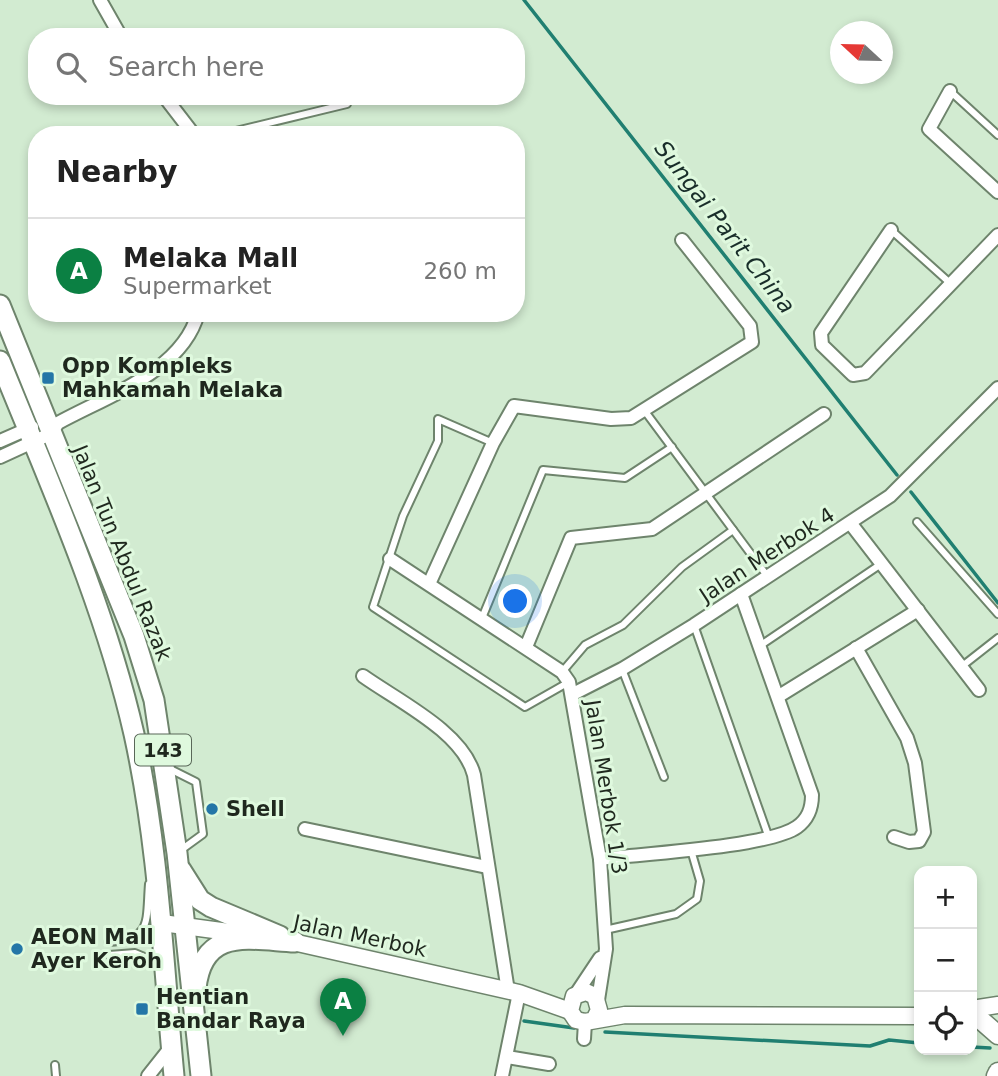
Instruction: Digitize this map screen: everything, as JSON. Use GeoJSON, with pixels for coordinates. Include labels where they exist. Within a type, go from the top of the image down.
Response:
{"type":"FeatureCollection","features":[{"type":"Feature","properties":{"kind":"highway","name":"Jalan Tun Abdul Razak"},"geometry":{"type":"LineString","coordinates":[[0,305],[43,430],[116,666],[134,734],[152,832],[174,1076]]}},
{"type":"Feature","properties":{"kind":"highway","name":"Jalan Tun Abdul Razak"},"geometry":{"type":"LineString","coordinates":[[0,361],[43,430],[134,636],[154,700],[178,859],[201,1076]]}},
{"type":"Feature","properties":{"kind":"highway"},"geometry":{"type":"LineString","coordinates":[[178,859],[200,900],[295,942]]}},
{"type":"Feature","properties":{"kind":"highway"},"geometry":{"type":"LineString","coordinates":[[194,1017],[201,967],[208,953],[219,944],[230,939],[295,942]]}},
{"type":"Feature","properties":{"kind":"main road"},"geometry":{"type":"LineString","coordinates":[[981,1018],[998,1035]]}},
{"type":"Feature","properties":{"kind":"street"},"geometry":{"type":"LineString","coordinates":[[100,0],[116,28]]}},
{"type":"Feature","properties":{"kind":"street"},"geometry":{"type":"LineString","coordinates":[[950,91],[929,129],[998,192]]}},
{"type":"Feature","properties":{"kind":"street"},"geometry":{"type":"LineString","coordinates":[[171,105],[187,126]]}},
{"type":"Feature","properties":{"kind":"street"},"geometry":{"type":"LineString","coordinates":[[891,230],[821,332],[822,345],[848,373],[859,376],[998,235]]}},
{"type":"Feature","properties":{"kind":"street"},"geometry":{"type":"LineString","coordinates":[[429,584],[493,443],[514,406],[622,420],[645,410],[748,346],[753,337],[750,326],[682,240]]}},
{"type":"Feature","properties":{"kind":"street"},"geometry":{"type":"LineString","coordinates":[[0,457],[43,430],[169,362],[187,341],[194,322]]}},
{"type":"Feature","properties":{"kind":"street","name":"Jalan Merbok 4"},"geometry":{"type":"LineString","coordinates":[[568,683],[622,669],[851,524],[890,496],[998,388]]}},
{"type":"Feature","properties":{"kind":"street"},"geometry":{"type":"LineString","coordinates":[[526,647],[571,538],[652,529],[824,414]]}},
{"type":"Feature","properties":{"kind":"street"},"geometry":{"type":"LineString","coordinates":[[0,441],[43,430]]}},
{"type":"Feature","properties":{"kind":"street"},"geometry":{"type":"LineString","coordinates":[[851,524],[979,690]]}},
{"type":"Feature","properties":{"kind":"street"},"geometry":{"type":"LineString","coordinates":[[390,559],[526,647],[568,683]]}},
{"type":"Feature","properties":{"kind":"street"},"geometry":{"type":"LineString","coordinates":[[600,859],[769,839],[797,827],[812,807],[813,795],[741,594]]}},
{"type":"Feature","properties":{"kind":"street"},"geometry":{"type":"LineString","coordinates":[[779,696],[918,610]]}},
{"type":"Feature","properties":{"kind":"street"},"geometry":{"type":"LineString","coordinates":[[856,648],[907,738],[915,763],[924,832],[919,841],[909,842],[894,837]]}},
{"type":"Feature","properties":{"kind":"street"},"geometry":{"type":"LineString","coordinates":[[363,676],[452,738],[467,754],[474,775],[487,867],[514,992],[508,1057],[502,1076]]}},
{"type":"Feature","properties":{"kind":"street","name":"Jalan Merbok 1/3"},"geometry":{"type":"LineString","coordinates":[[568,683],[600,859],[606,949],[592,1017]]}},
{"type":"Feature","properties":{"kind":"street"},"geometry":{"type":"LineString","coordinates":[[305,829],[487,867]]}},
{"type":"Feature","properties":{"kind":"street","name":"Jalan Merbok"},"geometry":{"type":"LineString","coordinates":[[162,923],[295,942],[547,1001],[573,1001]]}},
{"type":"Feature","properties":{"kind":"street"},"geometry":{"type":"LineString","coordinates":[[606,949],[573,1001],[576,1020],[625,1015],[914,1016]]}},
{"type":"Feature","properties":{"kind":"street"},"geometry":{"type":"LineString","coordinates":[[573,1001],[586,992],[592,1017]]}},
{"type":"Feature","properties":{"kind":"street"},"geometry":{"type":"LineString","coordinates":[[981,1018],[998,1005]]}},
{"type":"Feature","properties":{"kind":"street"},"geometry":{"type":"LineString","coordinates":[[148,1076],[171,1047]]}},
{"type":"Feature","properties":{"kind":"street"},"geometry":{"type":"LineString","coordinates":[[508,1057],[549,1063]]}},
{"type":"Feature","properties":{"kind":"lane"},"geometry":{"type":"LineString","coordinates":[[950,91],[998,135]]}},
{"type":"Feature","properties":{"kind":"lane"},"geometry":{"type":"LineString","coordinates":[[256,126],[342,105]]}},
{"type":"Feature","properties":{"kind":"lane"},"geometry":{"type":"LineString","coordinates":[[891,230],[950,283]]}},
{"type":"Feature","properties":{"kind":"lane"},"geometry":{"type":"LineString","coordinates":[[645,410],[768,578]]}},
{"type":"Feature","properties":{"kind":"lane"},"geometry":{"type":"LineString","coordinates":[[493,443],[439,419],[438,441],[403,516],[373,607],[525,707],[568,683],[585,645],[623,625],[682,567],[733,530]]}},
{"type":"Feature","properties":{"kind":"lane"},"geometry":{"type":"LineString","coordinates":[[482,618],[543,470],[625,478],[672,447]]}},
{"type":"Feature","properties":{"kind":"lane"},"geometry":{"type":"LineString","coordinates":[[917,522],[998,614]]}},
{"type":"Feature","properties":{"kind":"lane"},"geometry":{"type":"LineString","coordinates":[[761,645],[882,564]]}},
{"type":"Feature","properties":{"kind":"lane"},"geometry":{"type":"LineString","coordinates":[[694,625],[769,839]]}},
{"type":"Feature","properties":{"kind":"lane"},"geometry":{"type":"LineString","coordinates":[[961,667],[998,638]]}},
{"type":"Feature","properties":{"kind":"lane"},"geometry":{"type":"LineString","coordinates":[[622,669],[664,777]]}},
{"type":"Feature","properties":{"kind":"lane"},"geometry":{"type":"LineString","coordinates":[[166,767],[196,782],[198,795],[203,834],[178,859]]}},
{"type":"Feature","properties":{"kind":"lane"},"geometry":{"type":"LineString","coordinates":[[108,942],[134,939],[144,925],[152,832]]}},
{"type":"Feature","properties":{"kind":"lane"},"geometry":{"type":"LineString","coordinates":[[605,930],[676,914],[697,899],[700,881],[690,849]]}},
{"type":"Feature","properties":{"kind":"lane"},"geometry":{"type":"LineString","coordinates":[[109,955],[135,953],[166,967]]}},
{"type":"Feature","properties":{"kind":"lane"},"geometry":{"type":"LineString","coordinates":[[55,1065],[56,1076]]}},
{"type":"Feature","properties":{"kind":"waterway","name":"Sungai Parit China"},"geometry":{"type":"LineString","coordinates":[[524,0],[897,475]]}},
{"type":"Feature","properties":{"kind":"waterway","name":"Sungai Parit China"},"geometry":{"type":"LineString","coordinates":[[911,492],[998,603]]}},
{"type":"Feature","properties":{"kind":"waterway"},"geometry":{"type":"LineString","coordinates":[[524,1021],[574,1028]]}},
{"type":"Feature","properties":{"kind":"waterway"},"geometry":{"type":"LineString","coordinates":[[605,1032],[870,1046],[889,1040],[914,1042]]}},
{"type":"Feature","properties":{"kind":"waterway"},"geometry":{"type":"LineString","coordinates":[[977,1047],[990,1048]]}},
{"type":"Feature","properties":{"kind":"place","name":"Opp Kompleks Mahkamah Melaka"},"geometry":{"type":"Point","coordinates":[48,378]}},
{"type":"Feature","properties":{"kind":"place","name":"Shell"},"geometry":{"type":"Point","coordinates":[212,809]}},
{"type":"Feature","properties":{"kind":"place","name":"AEON Mall Ayer Keroh"},"geometry":{"type":"Point","coordinates":[17,949]}},
{"type":"Feature","properties":{"kind":"place","name":"Hentian Bandar Raya"},"geometry":{"type":"Point","coordinates":[142,1009]}},
{"type":"Feature","properties":{"kind":"place","name":"Melaka Mall"},"geometry":{"type":"Point","coordinates":[343,1036]}}]}
